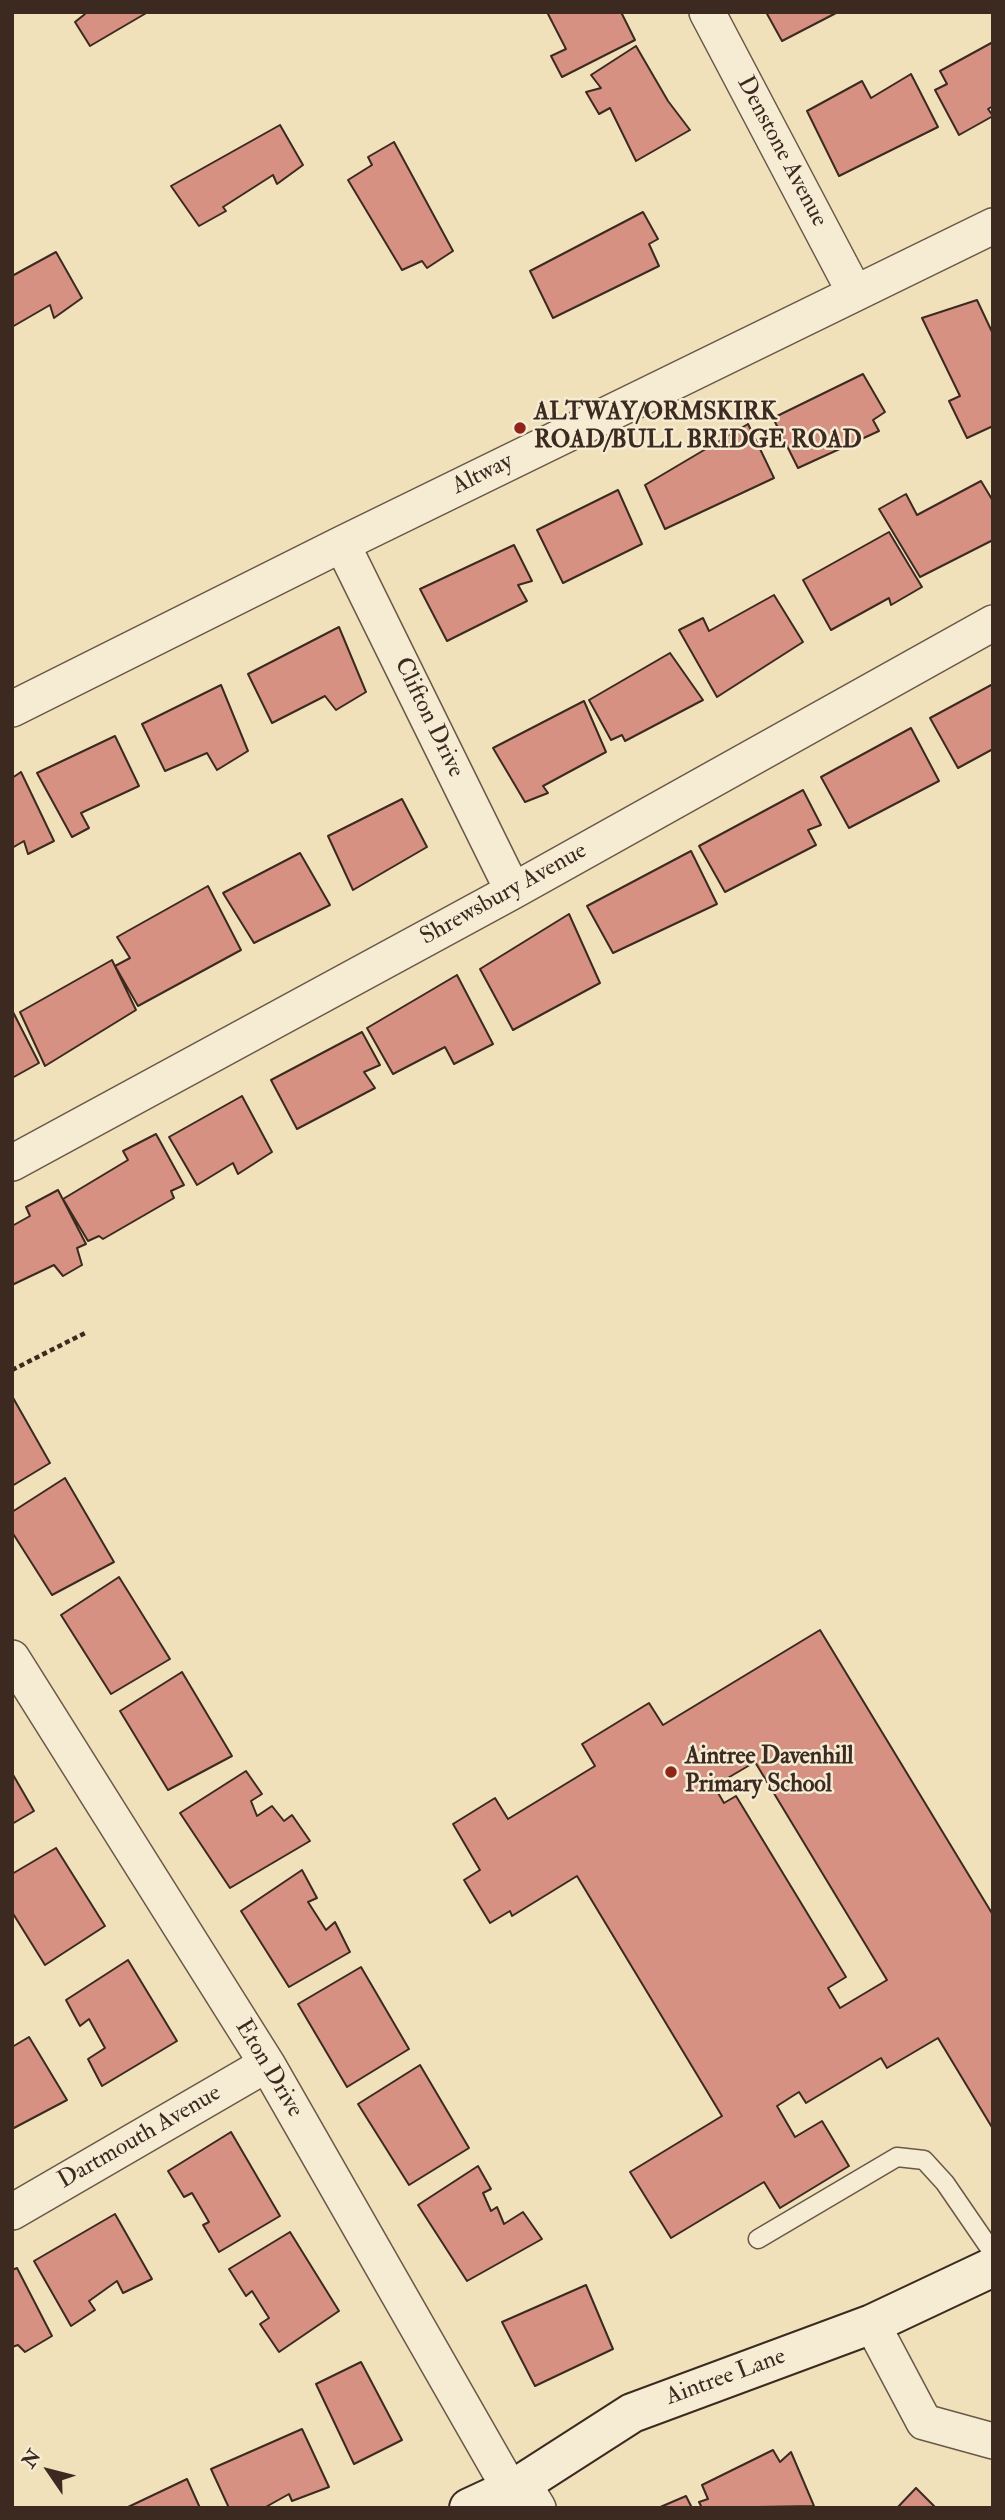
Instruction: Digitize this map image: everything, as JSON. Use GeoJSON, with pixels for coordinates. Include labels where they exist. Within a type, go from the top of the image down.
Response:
{"type":"FeatureCollection","features":[{"type":"Feature","properties":{"kind":"main road","name":"Aintree Lane"},"geometry":{"type":"LineString","coordinates":[[469,2508],[523,2493],[632,2413],[872,2324],[993,2267]]}},
{"type":"Feature","properties":{"kind":"street","name":"Denstone Avenue"},"geometry":{"type":"LineString","coordinates":[[707,12],[855,293]]}},
{"type":"Feature","properties":{"kind":"street","name":"Altway"},"geometry":{"type":"LineString","coordinates":[[12,709],[342,544],[993,226]]}},
{"type":"Feature","properties":{"kind":"street","name":"Clifton Drive"},"geometry":{"type":"LineString","coordinates":[[342,544],[513,891]]}},
{"type":"Feature","properties":{"kind":"street","name":"Shrewsbury Avenue"},"geometry":{"type":"LineString","coordinates":[[12,1163],[513,891],[993,623]]}},
{"type":"Feature","properties":{"kind":"street","name":"Eton Drive"},"geometry":{"type":"LineString","coordinates":[[14,1665],[267,2064],[523,2493]]}},
{"type":"Feature","properties":{"kind":"street","name":"Dartmouth Avenue"},"geometry":{"type":"LineString","coordinates":[[12,2212],[267,2064]]}},
{"type":"Feature","properties":{"kind":"street"},"geometry":{"type":"LineString","coordinates":[[872,2324],[924,2422],[993,2441]]}},
{"type":"Feature","properties":{"kind":"lane"},"geometry":{"type":"LineString","coordinates":[[758,2239],[897,2157],[924,2160],[945,2183],[993,2253]]}},
{"type":"Feature","properties":{"kind":"path"},"geometry":{"type":"LineString","coordinates":[[12,1370],[85,1333]]}},
{"type":"Feature","properties":{"kind":"building"},"geometry":{"type":"Polygon","coordinates":[[[84,12],[148,12],[90,46],[75,22],[84,12]]]}},
{"type":"Feature","properties":{"kind":"building"},"geometry":{"type":"Polygon","coordinates":[[[547,12],[621,12],[635,40],[562,77],[551,56],[566,49],[547,12]]]}},
{"type":"Feature","properties":{"kind":"building"},"geometry":{"type":"Polygon","coordinates":[[[766,12],[838,12],[782,41],[766,12]]]}},
{"type":"Feature","properties":{"kind":"building"},"geometry":{"type":"Polygon","coordinates":[[[993,42],[993,106],[988,109],[993,116],[959,135],[935,90],[947,84],[940,71],[993,42]]]}},
{"type":"Feature","properties":{"kind":"building"},"geometry":{"type":"Polygon","coordinates":[[[636,46],[668,101],[690,130],[636,161],[610,108],[599,114],[586,92],[601,88],[591,75],[636,46]]]}},
{"type":"Feature","properties":{"kind":"building"},"geometry":{"type":"Polygon","coordinates":[[[911,74],[938,127],[839,176],[807,111],[862,81],[871,98],[911,74]]]}},
{"type":"Feature","properties":{"kind":"building"},"geometry":{"type":"Polygon","coordinates":[[[280,125],[303,165],[277,184],[273,175],[223,207],[226,211],[199,226],[171,186],[280,125]]]}},
{"type":"Feature","properties":{"kind":"building"},"geometry":{"type":"Polygon","coordinates":[[[394,142],[453,251],[427,268],[422,261],[402,270],[348,180],[372,165],[368,157],[394,142]]]}},
{"type":"Feature","properties":{"kind":"building"},"geometry":{"type":"Polygon","coordinates":[[[643,212],[658,239],[649,244],[659,266],[553,318],[530,271],[643,212]]]}},
{"type":"Feature","properties":{"kind":"building"},"geometry":{"type":"Polygon","coordinates":[[[56,252],[82,298],[54,318],[50,305],[12,327],[12,276],[56,252]]]}},
{"type":"Feature","properties":{"kind":"building"},"geometry":{"type":"Polygon","coordinates":[[[977,300],[993,334],[993,426],[967,438],[949,401],[960,396],[922,318],[977,300]]]}},
{"type":"Feature","properties":{"kind":"building"},"geometry":{"type":"Polygon","coordinates":[[[863,374],[885,412],[873,420],[879,431],[798,468],[773,418],[863,374]]]}},
{"type":"Feature","properties":{"kind":"building"},"geometry":{"type":"Polygon","coordinates":[[[748,424],[774,478],[665,529],[645,485],[748,424]]]}},
{"type":"Feature","properties":{"kind":"building"},"geometry":{"type":"Polygon","coordinates":[[[981,481],[993,501],[993,540],[920,577],[879,509],[906,494],[917,515],[981,481]]]}},
{"type":"Feature","properties":{"kind":"building"},"geometry":{"type":"Polygon","coordinates":[[[618,490],[642,544],[563,583],[537,530],[618,490]]]}},
{"type":"Feature","properties":{"kind":"building"},"geometry":{"type":"Polygon","coordinates":[[[889,532],[922,587],[891,605],[889,598],[831,630],[803,580],[889,532]]]}},
{"type":"Feature","properties":{"kind":"building"},"geometry":{"type":"Polygon","coordinates":[[[514,545],[532,581],[518,585],[527,601],[447,641],[420,589],[514,545]]]}},
{"type":"Feature","properties":{"kind":"building"},"geometry":{"type":"Polygon","coordinates":[[[774,595],[803,642],[717,697],[679,630],[703,618],[709,631],[774,595]]]}},
{"type":"Feature","properties":{"kind":"building"},"geometry":{"type":"Polygon","coordinates":[[[339,627],[366,692],[336,710],[325,696],[272,723],[248,674],[339,627]]]}},
{"type":"Feature","properties":{"kind":"building"},"geometry":{"type":"Polygon","coordinates":[[[670,653],[703,700],[625,741],[622,735],[611,740],[589,700],[670,653]]]}},
{"type":"Feature","properties":{"kind":"building"},"geometry":{"type":"Polygon","coordinates":[[[993,684],[993,749],[958,768],[930,718],[993,684]]]}},
{"type":"Feature","properties":{"kind":"building"},"geometry":{"type":"Polygon","coordinates":[[[221,685],[248,751],[217,770],[207,753],[165,771],[142,724],[221,685]]]}},
{"type":"Feature","properties":{"kind":"building"},"geometry":{"type":"Polygon","coordinates":[[[584,701],[606,752],[543,786],[548,793],[525,802],[493,748],[584,701]]]}},
{"type":"Feature","properties":{"kind":"building"},"geometry":{"type":"Polygon","coordinates":[[[911,728],[939,781],[849,828],[821,777],[911,728]]]}},
{"type":"Feature","properties":{"kind":"building"},"geometry":{"type":"Polygon","coordinates":[[[115,736],[139,786],[81,813],[89,828],[72,837],[37,773],[115,736]]]}},
{"type":"Feature","properties":{"kind":"building"},"geometry":{"type":"Polygon","coordinates":[[[21,772],[54,841],[28,854],[24,841],[12,848],[12,778],[21,772]]]}},
{"type":"Feature","properties":{"kind":"building"},"geometry":{"type":"Polygon","coordinates":[[[803,790],[821,825],[808,830],[816,845],[725,892],[699,846],[803,790]]]}},
{"type":"Feature","properties":{"kind":"building"},"geometry":{"type":"Polygon","coordinates":[[[402,799],[427,847],[353,890],[328,836],[402,799]]]}},
{"type":"Feature","properties":{"kind":"building"},"geometry":{"type":"Polygon","coordinates":[[[691,851],[717,904],[613,953],[587,906],[691,851]]]}},
{"type":"Feature","properties":{"kind":"building"},"geometry":{"type":"Polygon","coordinates":[[[300,853],[330,905],[254,943],[223,893],[300,853]]]}},
{"type":"Feature","properties":{"kind":"building"},"geometry":{"type":"Polygon","coordinates":[[[208,886],[241,950],[138,1006],[115,966],[130,958],[117,937],[208,886]]]}},
{"type":"Feature","properties":{"kind":"building"},"geometry":{"type":"Polygon","coordinates":[[[569,914],[600,983],[513,1030],[480,969],[569,914]]]}},
{"type":"Feature","properties":{"kind":"building"},"geometry":{"type":"Polygon","coordinates":[[[112,960],[136,1010],[45,1066],[20,1012],[112,960]]]}},
{"type":"Feature","properties":{"kind":"building"},"geometry":{"type":"Polygon","coordinates":[[[457,975],[493,1044],[454,1064],[445,1047],[393,1074],[367,1028],[457,975]]]}},
{"type":"Feature","properties":{"kind":"building"},"geometry":{"type":"Polygon","coordinates":[[[12,1012],[39,1063],[12,1078],[12,1012]]]}},
{"type":"Feature","properties":{"kind":"building"},"geometry":{"type":"Polygon","coordinates":[[[362,1032],[380,1065],[364,1072],[375,1088],[297,1129],[271,1080],[362,1032]]]}},
{"type":"Feature","properties":{"kind":"building"},"geometry":{"type":"Polygon","coordinates":[[[242,1096],[272,1152],[238,1174],[233,1163],[197,1185],[169,1137],[242,1096]]]}},
{"type":"Feature","properties":{"kind":"building"},"geometry":{"type":"Polygon","coordinates":[[[156,1134],[184,1185],[171,1191],[174,1198],[103,1239],[99,1236],[88,1241],[63,1199],[128,1160],[123,1151],[156,1134]]]}},
{"type":"Feature","properties":{"kind":"building"},"geometry":{"type":"Polygon","coordinates":[[[58,1190],[86,1244],[77,1248],[82,1265],[63,1276],[54,1265],[12,1285],[12,1226],[30,1216],[26,1207],[58,1190]]]}},
{"type":"Feature","properties":{"kind":"building"},"geometry":{"type":"Polygon","coordinates":[[[12,1396],[50,1463],[12,1486],[12,1396]]]}},
{"type":"Feature","properties":{"kind":"building"},"geometry":{"type":"Polygon","coordinates":[[[65,1478],[114,1562],[52,1595],[12,1532],[12,1512],[65,1478]]]}},
{"type":"Feature","properties":{"kind":"building"},"geometry":{"type":"Polygon","coordinates":[[[119,1577],[170,1659],[111,1694],[61,1615],[119,1577]]]}},
{"type":"Feature","properties":{"kind":"building"},"geometry":{"type":"Polygon","coordinates":[[[820,1630],[993,1915],[993,2129],[938,2038],[887,2068],[881,2058],[806,2103],[799,2092],[777,2106],[795,2137],[822,2121],[849,2166],[780,2208],[764,2182],[671,2238],[630,2172],[722,2116],[577,1876],[512,1916],[510,1911],[490,1923],[464,1880],[480,1870],[453,1824],[495,1798],[508,1819],[595,1766],[582,1744],[649,1703],[663,1725],[820,1630]],[[755,1762],[714,1786],[724,1803],[736,1796],[846,1977],[828,1988],[840,2008],[887,1980],[755,1762]]]}},
{"type":"Feature","properties":{"kind":"building"},"geometry":{"type":"Polygon","coordinates":[[[182,1672],[232,1756],[168,1790],[120,1711],[182,1672]]]}},
{"type":"Feature","properties":{"kind":"building"},"geometry":{"type":"Polygon","coordinates":[[[246,1771],[262,1794],[251,1801],[257,1816],[272,1806],[284,1821],[292,1815],[310,1841],[230,1888],[180,1813],[246,1771]]]}},
{"type":"Feature","properties":{"kind":"building"},"geometry":{"type":"Polygon","coordinates":[[[12,1773],[34,1811],[12,1824],[12,1773]]]}},
{"type":"Feature","properties":{"kind":"building"},"geometry":{"type":"Polygon","coordinates":[[[56,1848],[105,1926],[45,1965],[12,1912],[12,1874],[56,1848]]]}},
{"type":"Feature","properties":{"kind":"building"},"geometry":{"type":"Polygon","coordinates":[[[302,1870],[317,1898],[308,1902],[326,1930],[335,1922],[350,1952],[289,1987],[241,1911],[302,1870]]]}},
{"type":"Feature","properties":{"kind":"building"},"geometry":{"type":"Polygon","coordinates":[[[128,1960],[177,2041],[102,2086],[88,2059],[105,2048],[89,2019],[80,2026],[66,2000],[128,1960]]]}},
{"type":"Feature","properties":{"kind":"building"},"geometry":{"type":"Polygon","coordinates":[[[361,1967],[409,2049],[347,2087],[298,2004],[361,1967]]]}},
{"type":"Feature","properties":{"kind":"building"},"geometry":{"type":"Polygon","coordinates":[[[29,2037],[67,2100],[12,2129],[12,2047],[29,2037]]]}},
{"type":"Feature","properties":{"kind":"building"},"geometry":{"type":"Polygon","coordinates":[[[420,2065],[469,2148],[409,2185],[358,2104],[420,2065]]]}},
{"type":"Feature","properties":{"kind":"building"},"geometry":{"type":"Polygon","coordinates":[[[231,2132],[280,2216],[219,2252],[203,2225],[209,2222],[192,2193],[184,2197],[168,2171],[231,2132]]]}},
{"type":"Feature","properties":{"kind":"building"},"geometry":{"type":"Polygon","coordinates":[[[478,2166],[491,2189],[483,2193],[491,2211],[497,2207],[504,2224],[523,2212],[542,2239],[467,2281],[418,2205],[478,2166]]]}},
{"type":"Feature","properties":{"kind":"building"},"geometry":{"type":"Polygon","coordinates":[[[115,2214],[152,2279],[123,2293],[117,2281],[89,2301],[95,2310],[71,2326],[34,2261],[115,2214]]]}},
{"type":"Feature","properties":{"kind":"building"},"geometry":{"type":"Polygon","coordinates":[[[290,2232],[339,2311],[279,2352],[260,2324],[269,2318],[252,2291],[246,2296],[229,2269],[290,2232]]]}},
{"type":"Feature","properties":{"kind":"building"},"geometry":{"type":"Polygon","coordinates":[[[17,2268],[52,2336],[25,2352],[18,2345],[12,2347],[12,2270],[17,2268]]]}},
{"type":"Feature","properties":{"kind":"building"},"geometry":{"type":"Polygon","coordinates":[[[586,2285],[613,2349],[535,2386],[502,2322],[586,2285]]]}},
{"type":"Feature","properties":{"kind":"building"},"geometry":{"type":"Polygon","coordinates":[[[361,2362],[402,2440],[354,2464],[316,2384],[361,2362]]]}},
{"type":"Feature","properties":{"kind":"building"},"geometry":{"type":"Polygon","coordinates":[[[302,2429],[329,2487],[292,2501],[289,2494],[264,2508],[229,2508],[211,2469],[302,2429]]]}},
{"type":"Feature","properties":{"kind":"building"},"geometry":{"type":"Polygon","coordinates":[[[773,2450],[780,2462],[791,2452],[814,2506],[702,2508],[699,2502],[708,2499],[702,2485],[773,2450]]]}},
{"type":"Feature","properties":{"kind":"building"},"geometry":{"type":"Polygon","coordinates":[[[187,2479],[200,2508],[126,2508],[187,2479]]]}},
{"type":"Feature","properties":{"kind":"building"},"geometry":{"type":"Polygon","coordinates":[[[916,2488],[936,2508],[897,2508],[916,2488]]]}},
{"type":"Feature","properties":{"kind":"building"},"geometry":{"type":"Polygon","coordinates":[[[686,2496],[692,2508],[658,2508],[686,2496]]]}},
{"type":"Feature","properties":{"kind":"place","name":"ALTWAY/ORMSKIRK ROAD/BULL BRIDGE ROAD"},"geometry":{"type":"Point","coordinates":[520,428]}},
{"type":"Feature","properties":{"kind":"place","name":"Aintree Davenhill Primary School"},"geometry":{"type":"Point","coordinates":[671,1772]}}]}
